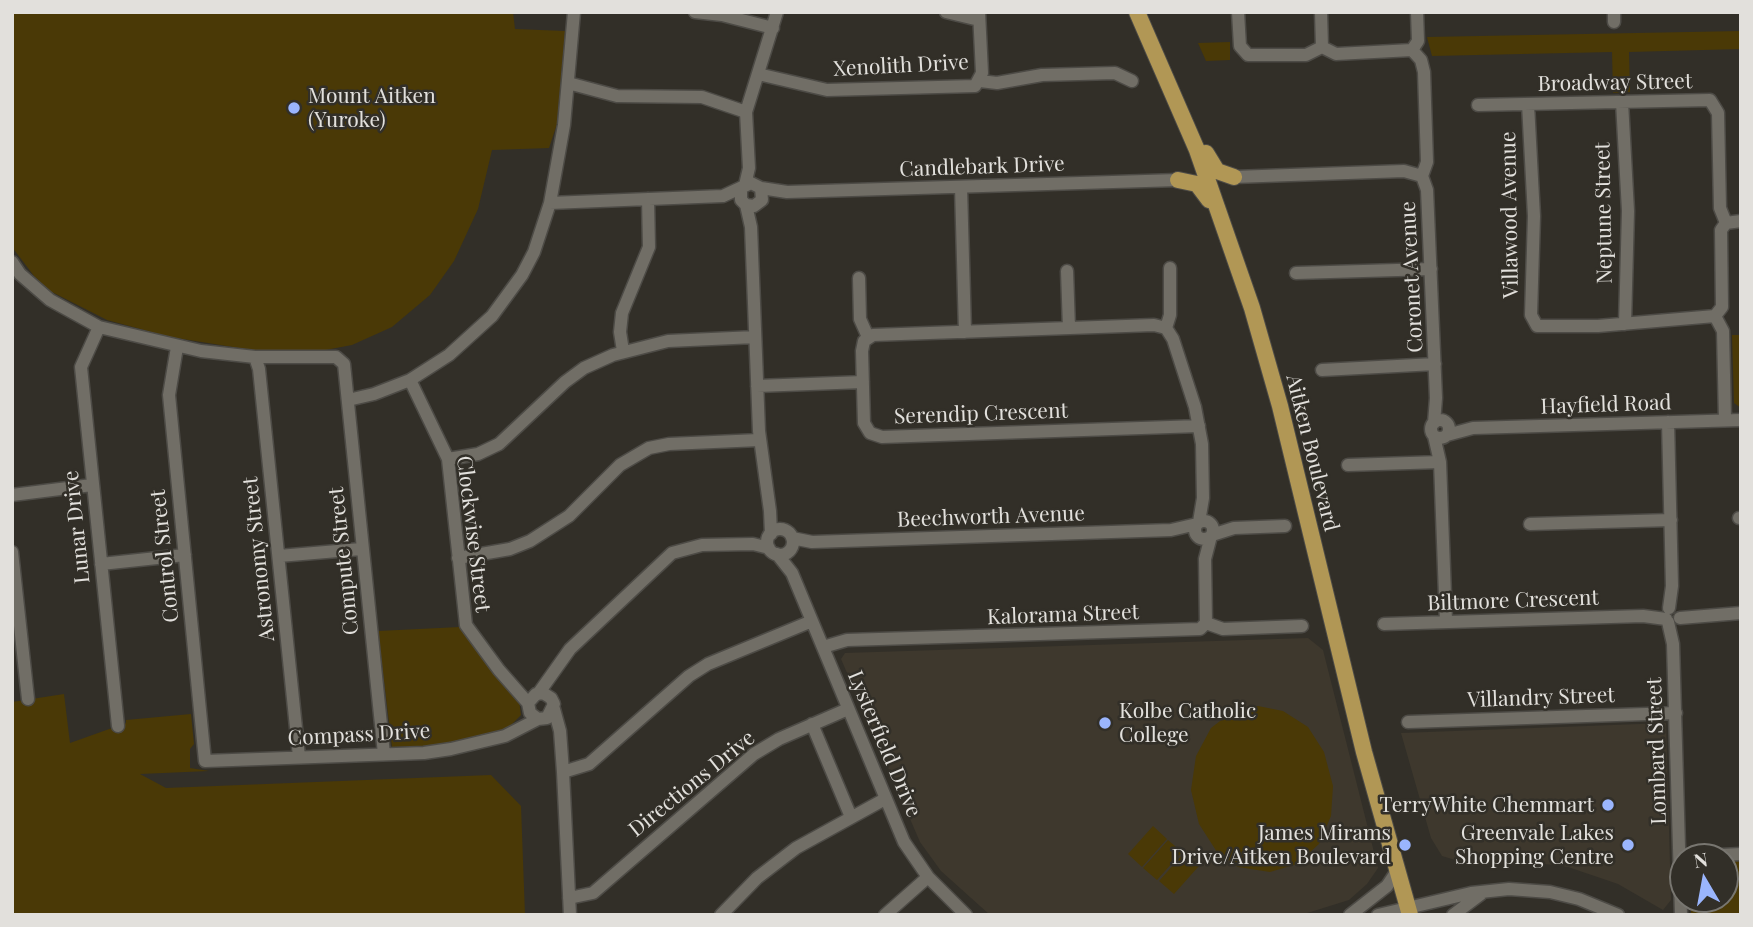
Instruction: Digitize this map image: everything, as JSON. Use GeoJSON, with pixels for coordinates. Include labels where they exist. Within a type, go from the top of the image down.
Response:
{"type":"FeatureCollection","features":[{"type":"Feature","properties":{"kind":"main road","name":"Aitken Boulevard"},"geometry":{"type":"LineString","coordinates":[[1137,12],[1198,153],[1247,292],[1280,406],[1364,752],[1409,911]]}},
{"type":"Feature","properties":{"kind":"main road"},"geometry":{"type":"LineString","coordinates":[[1178,103],[1199,132],[1213,167],[1234,177]]}},
{"type":"Feature","properties":{"kind":"main road"},"geometry":{"type":"LineString","coordinates":[[1178,180],[1193,173],[1198,153]]}},
{"type":"Feature","properties":{"kind":"main road"},"geometry":{"type":"LineString","coordinates":[[1219,209],[1219,186],[1234,177]]}},
{"type":"Feature","properties":{"kind":"main road"},"geometry":{"type":"LineString","coordinates":[[1178,180],[1197,184],[1205,191],[1247,292]]}},
{"type":"Feature","properties":{"kind":"street"},"geometry":{"type":"LineString","coordinates":[[348,400],[374,394],[410,380],[470,339],[509,295],[534,252],[550,203],[568,83],[574,12]]}},
{"type":"Feature","properties":{"kind":"street"},"geometry":{"type":"LineString","coordinates":[[695,12],[722,15],[772,28]]}},
{"type":"Feature","properties":{"kind":"street"},"geometry":{"type":"LineString","coordinates":[[568,83],[617,96],[702,97],[746,113],[777,12]]}},
{"type":"Feature","properties":{"kind":"street"},"geometry":{"type":"LineString","coordinates":[[946,12],[979,16]]}},
{"type":"Feature","properties":{"kind":"street"},"geometry":{"type":"LineString","coordinates":[[1238,12],[1240,46],[1248,55],[1306,55],[1322,47]]}},
{"type":"Feature","properties":{"kind":"street"},"geometry":{"type":"LineString","coordinates":[[1321,12],[1322,47]]}},
{"type":"Feature","properties":{"kind":"street"},"geometry":{"type":"LineString","coordinates":[[1412,50],[1418,41],[1417,12]]}},
{"type":"Feature","properties":{"kind":"street","name":"Xenolith Drive"},"geometry":{"type":"LineString","coordinates":[[758,75],[827,90],[975,86],[980,81],[979,16]]}},
{"type":"Feature","properties":{"kind":"street"},"geometry":{"type":"LineString","coordinates":[[1322,47],[1332,54],[1412,50]]}},
{"type":"Feature","properties":{"kind":"street"},"geometry":{"type":"LineString","coordinates":[[1412,50],[1423,67],[1427,155],[1419,174]]}},
{"type":"Feature","properties":{"kind":"street"},"geometry":{"type":"LineString","coordinates":[[980,81],[997,83],[1023,77],[1115,73],[1132,81]]}},
{"type":"Feature","properties":{"kind":"street","name":"Broadway Street"},"geometry":{"type":"LineString","coordinates":[[1478,105],[1704,100],[1714,104],[1718,113],[1720,208],[1726,223]]}},
{"type":"Feature","properties":{"kind":"street","name":"Neptune Street"},"geometry":{"type":"LineString","coordinates":[[1622,102],[1628,211],[1625,324]]}},
{"type":"Feature","properties":{"kind":"street","name":"Villawood Avenue"},"geometry":{"type":"LineString","coordinates":[[1528,104],[1534,216],[1533,322],[1545,328],[1716,316]]}},
{"type":"Feature","properties":{"kind":"street","name":"Lysterfield Drive"},"geometry":{"type":"LineString","coordinates":[[746,113],[759,440],[771,511],[792,573],[885,799],[909,850],[928,877],[966,915]]}},
{"type":"Feature","properties":{"kind":"street","name":"Coronet Avenue"},"geometry":{"type":"LineString","coordinates":[[1234,177],[1419,174],[1427,190],[1436,397],[1442,429],[1440,462],[1446,622]]}},
{"type":"Feature","properties":{"kind":"street","name":"Candlebark Drive"},"geometry":{"type":"LineString","coordinates":[[550,203],[788,192],[1178,180]]}},
{"type":"Feature","properties":{"kind":"street"},"geometry":{"type":"LineString","coordinates":[[961,187],[965,332]]}},
{"type":"Feature","properties":{"kind":"street"},"geometry":{"type":"LineString","coordinates":[[623,351],[620,326],[622,313],[649,247],[648,199]]}},
{"type":"Feature","properties":{"kind":"street"},"geometry":{"type":"LineString","coordinates":[[1725,420],[1723,331],[1716,316],[1722,307],[1721,230],[1726,223],[1741,221]]}},
{"type":"Feature","properties":{"kind":"street"},"geometry":{"type":"LineString","coordinates":[[12,262],[16,277],[50,300],[99,327],[177,347],[255,357]]}},
{"type":"Feature","properties":{"kind":"street"},"geometry":{"type":"LineString","coordinates":[[1166,328],[1170,316],[1170,268]]}},
{"type":"Feature","properties":{"kind":"street"},"geometry":{"type":"LineString","coordinates":[[1296,273],[1431,269]]}},
{"type":"Feature","properties":{"kind":"street"},"geometry":{"type":"LineString","coordinates":[[1067,271],[1069,328]]}},
{"type":"Feature","properties":{"kind":"street"},"geometry":{"type":"LineString","coordinates":[[859,278],[860,319],[868,337],[1156,325],[1166,328],[1173,339],[1199,426],[1206,623],[1223,629],[1302,626]]}},
{"type":"Feature","properties":{"kind":"street","name":"Lunar Drive"},"geometry":{"type":"LineString","coordinates":[[99,327],[81,367],[118,726]]}},
{"type":"Feature","properties":{"kind":"street"},"geometry":{"type":"LineString","coordinates":[[448,459],[478,454],[499,444],[565,382],[584,368],[623,351],[667,341],[755,337]]}},
{"type":"Feature","properties":{"kind":"street","name":"Serendip Crescent"},"geometry":{"type":"LineString","coordinates":[[868,337],[862,345],[864,423],[875,436],[1199,426]]}},
{"type":"Feature","properties":{"kind":"street","name":"Control Street"},"geometry":{"type":"LineString","coordinates":[[177,347],[169,395],[205,761]]}},
{"type":"Feature","properties":{"kind":"street","name":"Compute Street"},"geometry":{"type":"LineString","coordinates":[[255,357],[336,356],[344,364],[384,754]]}},
{"type":"Feature","properties":{"kind":"street","name":"Astronomy Street"},"geometry":{"type":"LineString","coordinates":[[255,357],[299,757]]}},
{"type":"Feature","properties":{"kind":"street"},"geometry":{"type":"LineString","coordinates":[[1323,369],[1435,364]]}},
{"type":"Feature","properties":{"kind":"street","name":"Clockwise Street"},"geometry":{"type":"LineString","coordinates":[[410,380],[448,459],[466,625],[512,685],[533,700],[540,719]]}},
{"type":"Feature","properties":{"kind":"street"},"geometry":{"type":"LineString","coordinates":[[757,386],[863,382]]}},
{"type":"Feature","properties":{"kind":"street","name":"Hayfield Road"},"geometry":{"type":"LineString","coordinates":[[1442,429],[1741,420]]}},
{"type":"Feature","properties":{"kind":"street","name":"Lombard Street"},"geometry":{"type":"LineString","coordinates":[[1668,422],[1679,843]]}},
{"type":"Feature","properties":{"kind":"street"},"geometry":{"type":"LineString","coordinates":[[458,558],[510,549],[530,541],[569,516],[620,465],[649,448],[669,444],[759,440]]}},
{"type":"Feature","properties":{"kind":"street"},"geometry":{"type":"LineString","coordinates":[[1350,480],[1347,463],[1440,462]]}},
{"type":"Feature","properties":{"kind":"street"},"geometry":{"type":"LineString","coordinates":[[12,495],[92,485]]}},
{"type":"Feature","properties":{"kind":"street"},"geometry":{"type":"LineString","coordinates":[[1530,524],[1671,520]]}},
{"type":"Feature","properties":{"kind":"street"},"geometry":{"type":"LineString","coordinates":[[1204,529],[1285,526]]}},
{"type":"Feature","properties":{"kind":"street","name":"Beechworth Avenue"},"geometry":{"type":"LineString","coordinates":[[533,700],[570,649],[672,553],[702,545],[1204,529]]}},
{"type":"Feature","properties":{"kind":"street"},"geometry":{"type":"LineString","coordinates":[[279,556],[361,549]]}},
{"type":"Feature","properties":{"kind":"street"},"geometry":{"type":"LineString","coordinates":[[12,552],[28,699]]}},
{"type":"Feature","properties":{"kind":"street"},"geometry":{"type":"LineString","coordinates":[[101,564],[185,555]]}},
{"type":"Feature","properties":{"kind":"street","name":"Biltmore Crescent"},"geometry":{"type":"LineString","coordinates":[[1384,624],[1741,613]]}},
{"type":"Feature","properties":{"kind":"street"},"geometry":{"type":"LineString","coordinates":[[563,772],[589,764],[689,677],[708,664],[812,621]]}},
{"type":"Feature","properties":{"kind":"street","name":"Kalorama Street"},"geometry":{"type":"LineString","coordinates":[[824,651],[854,641],[1195,630],[1206,623]]}},
{"type":"Feature","properties":{"kind":"street"},"geometry":{"type":"LineString","coordinates":[[554,670],[553,704],[563,772],[570,915]]}},
{"type":"Feature","properties":{"kind":"street"},"geometry":{"type":"LineString","coordinates":[[513,732],[533,700],[553,704]]}},
{"type":"Feature","properties":{"kind":"street","name":"Compass Drive"},"geometry":{"type":"LineString","coordinates":[[205,761],[451,749],[513,732],[540,719],[553,704]]}},
{"type":"Feature","properties":{"kind":"street","name":"Directions Drive"},"geometry":{"type":"LineString","coordinates":[[569,898],[593,893],[754,754],[848,709]]}},
{"type":"Feature","properties":{"kind":"street","name":"Villandry Street"},"geometry":{"type":"LineString","coordinates":[[1408,722],[1676,713]]}},
{"type":"Feature","properties":{"kind":"street"},"geometry":{"type":"LineString","coordinates":[[540,719],[560,740]]}},
{"type":"Feature","properties":{"kind":"street"},"geometry":{"type":"LineString","coordinates":[[812,724],[851,817]]}},
{"type":"Feature","properties":{"kind":"street"},"geometry":{"type":"LineString","coordinates":[[721,915],[757,878],[796,848],[885,799]]}},
{"type":"Feature","properties":{"kind":"street"},"geometry":{"type":"LineString","coordinates":[[1350,915],[1387,886],[1397,871]]}},
{"type":"Feature","properties":{"kind":"street"},"geometry":{"type":"LineString","coordinates":[[885,915],[928,877]]}},
{"type":"Feature","properties":{"kind":"street"},"geometry":{"type":"LineString","coordinates":[[1453,915],[1472,899],[1492,890]]}},
{"type":"Feature","properties":{"kind":"street"},"geometry":{"type":"LineString","coordinates":[[1378,915],[1409,911],[1492,890],[1550,892],[1579,899],[1618,915]]}},
{"type":"Feature","properties":{"kind":"shaded area"},"geometry":{"type":"Polygon","coordinates":[[[12,12],[513,12],[515,29],[565,31],[557,124],[549,148],[492,150],[478,209],[454,261],[430,295],[392,327],[352,345],[320,351],[252,350],[170,337],[107,320],[50,291],[34,276],[12,247],[12,12]]]}},
{"type":"Feature","properties":{"kind":"shaded area"},"geometry":{"type":"Polygon","coordinates":[[[1741,31],[1741,49],[1629,52],[1630,92],[1613,93],[1612,52],[1432,56],[1427,37],[1741,31]]]}},
{"type":"Feature","properties":{"kind":"shaded area"},"geometry":{"type":"Polygon","coordinates":[[[1230,42],[1230,60],[1206,61],[1198,43],[1230,42]]]}},
{"type":"Feature","properties":{"kind":"shaded area"},"geometry":{"type":"Polygon","coordinates":[[[1732,335],[1741,335],[1741,408],[1734,403],[1732,335]]]}},
{"type":"Feature","properties":{"kind":"shaded area"},"geometry":{"type":"Polygon","coordinates":[[[460,627],[519,700],[521,715],[507,729],[451,745],[392,747],[378,631],[460,627]]]}},
{"type":"Feature","properties":{"kind":"shaded area","name":"Kolbe Catholic College"},"geometry":{"type":"Polygon","coordinates":[[[1308,638],[1323,650],[1378,868],[1367,884],[1349,900],[1301,915],[990,915],[941,871],[920,842],[841,659],[845,653],[1308,638]]]}},
{"type":"Feature","properties":{"kind":"shaded area"},"geometry":{"type":"Polygon","coordinates":[[[64,694],[70,743],[126,723],[126,720],[191,714],[194,744],[190,749],[190,768],[209,771],[140,774],[166,788],[491,775],[521,806],[525,915],[12,915],[12,702],[64,694]]]}},
{"type":"Feature","properties":{"kind":"shaded area"},"geometry":{"type":"Polygon","coordinates":[[[1258,706],[1283,711],[1308,727],[1324,752],[1333,786],[1331,816],[1319,844],[1297,864],[1270,872],[1238,867],[1217,852],[1199,824],[1191,790],[1196,756],[1211,728],[1233,711],[1258,706]]]}},
{"type":"Feature","properties":{"kind":"shaded area"},"geometry":{"type":"Polygon","coordinates":[[[1666,723],[1669,902],[1663,910],[1618,884],[1568,867],[1514,860],[1465,863],[1442,856],[1431,838],[1401,733],[1666,723]]]}},
{"type":"Feature","properties":{"kind":"shaded area"},"geometry":{"type":"Polygon","coordinates":[[[1153,826],[1167,839],[1142,867],[1128,854],[1153,826]]]}},
{"type":"Feature","properties":{"kind":"shaded area"},"geometry":{"type":"Polygon","coordinates":[[[1168,840],[1182,852],[1157,880],[1143,868],[1168,840]]]}},
{"type":"Feature","properties":{"kind":"shaded area"},"geometry":{"type":"Polygon","coordinates":[[[1184,853],[1199,866],[1174,894],[1159,881],[1184,853]]]}},
{"type":"Feature","properties":{"kind":"shaded area"},"geometry":{"type":"Polygon","coordinates":[[[1739,859],[1741,915],[1691,915],[1739,913],[1739,859]]]}},
{"type":"Feature","properties":{"kind":"place","name":"Mount Aitken (Yuroke)"},"geometry":{"type":"Point","coordinates":[294,108]}},
{"type":"Feature","properties":{"kind":"place","name":"Kolbe Catholic College"},"geometry":{"type":"Point","coordinates":[1105,723]}},
{"type":"Feature","properties":{"kind":"place","name":"TerryWhite Chemmart"},"geometry":{"type":"Point","coordinates":[1608,805]}},
{"type":"Feature","properties":{"kind":"place","name":"James Mirams Drive/Aitken Boulevard"},"geometry":{"type":"Point","coordinates":[1405,845]}},
{"type":"Feature","properties":{"kind":"place","name":"Greenvale Lakes Shopping Centre"},"geometry":{"type":"Point","coordinates":[1628,845]}}]}
